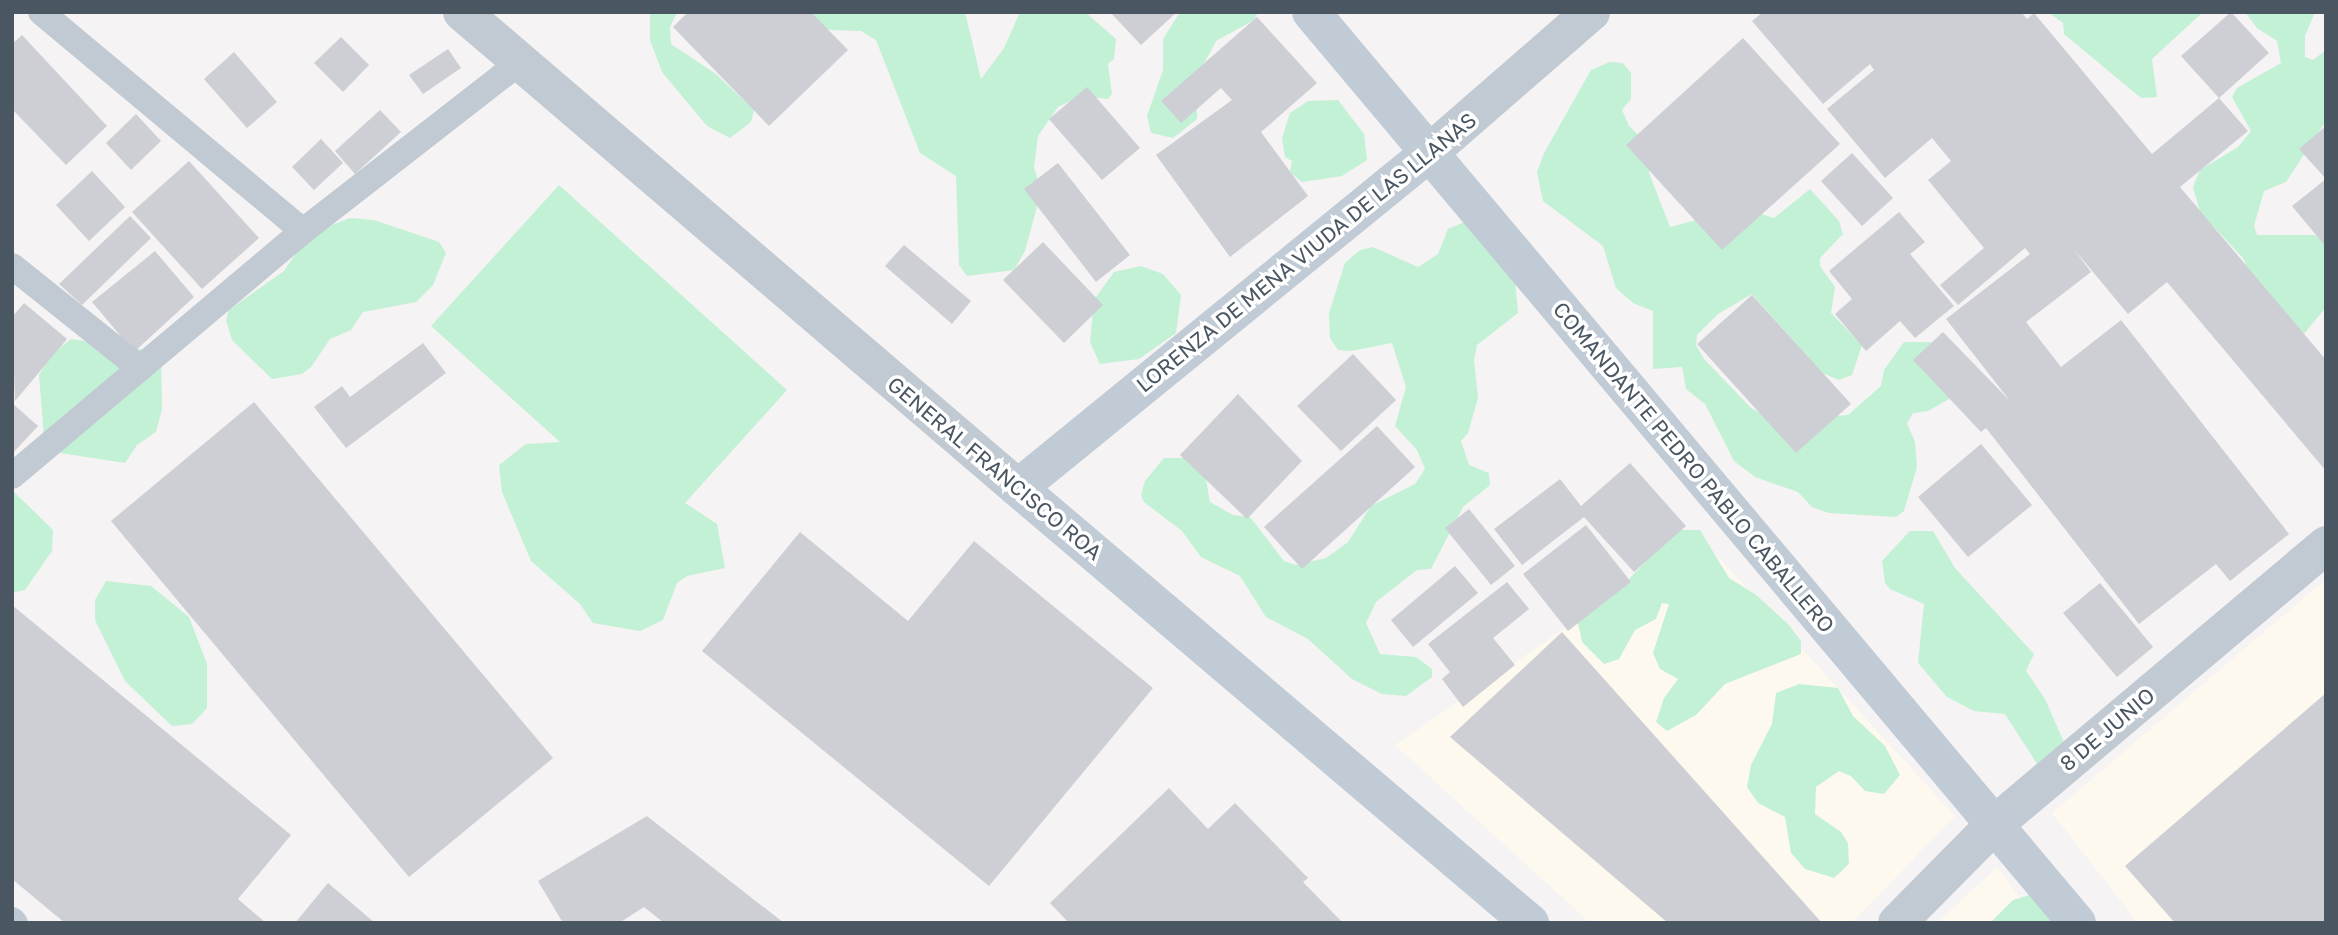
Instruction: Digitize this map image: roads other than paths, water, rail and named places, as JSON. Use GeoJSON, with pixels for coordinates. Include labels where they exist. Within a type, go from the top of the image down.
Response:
{"type":"FeatureCollection","features":[{"type":"Feature","properties":{"kind":"street","name":"GENERAL FRANCISCO ROA"},"geometry":{"type":"LineString","coordinates":[[462,12],[1530,923]]}},
{"type":"Feature","properties":{"kind":"street","name":"COMANDANTE PEDRO PABLO CABALLERO"},"geometry":{"type":"LineString","coordinates":[[1311,12],[2077,923]]}},
{"type":"Feature","properties":{"kind":"street","name":"LORENZA DE MENA VIUDA DE LAS LLANAS"},"geometry":{"type":"LineString","coordinates":[[1018,488],[1429,153],[1591,12]]}},
{"type":"Feature","properties":{"kind":"street","name":"8 DE JUNIO"},"geometry":{"type":"LineString","coordinates":[[1897,923],[1995,824],[2326,545]]}},
{"type":"Feature","properties":{"kind":"lane"},"geometry":{"type":"LineString","coordinates":[[41,12],[303,231]]}},
{"type":"Feature","properties":{"kind":"lane"},"geometry":{"type":"LineString","coordinates":[[12,476],[303,231],[520,62]]}},
{"type":"Feature","properties":{"kind":"lane"},"geometry":{"type":"LineString","coordinates":[[12,266],[139,368]]}}]}
